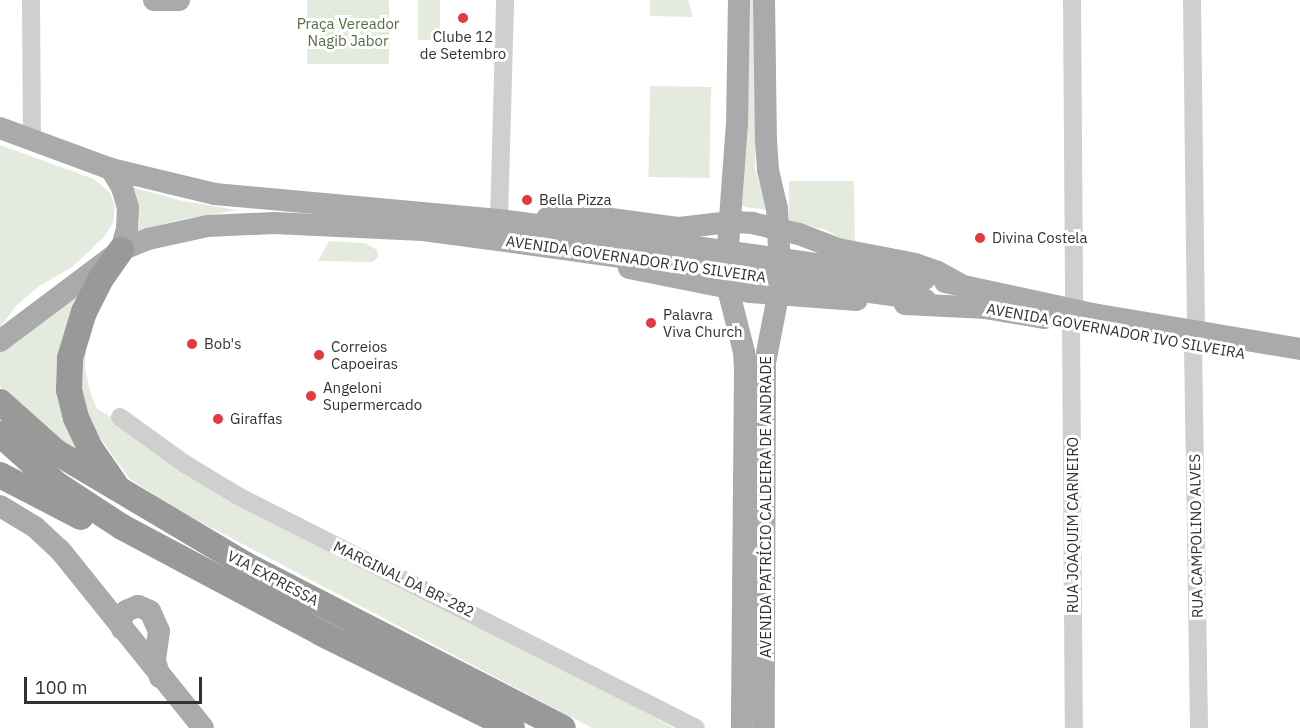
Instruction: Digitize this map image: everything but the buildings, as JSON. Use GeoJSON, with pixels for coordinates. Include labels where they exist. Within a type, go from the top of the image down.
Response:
{"type":"FeatureCollection","features":[{"type":"Feature","properties":{"kind":"highway"},"geometry":{"type":"LineString","coordinates":[[121,250],[100,280],[84,312],[70,358],[69,390],[76,418],[90,448],[107,475],[126,495]]}},
{"type":"Feature","properties":{"kind":"highway","name":"VIA EXPRESSA"},"geometry":{"type":"LineString","coordinates":[[0,402],[56,452],[246,565],[563,728]]}},
{"type":"Feature","properties":{"kind":"highway","name":"VIA EXPRESSA"},"geometry":{"type":"LineString","coordinates":[[0,434],[55,483],[122,527],[321,633],[512,728]]}},
{"type":"Feature","properties":{"kind":"highway"},"geometry":{"type":"LineString","coordinates":[[0,475],[139,545],[205,570]]}},
{"type":"Feature","properties":{"kind":"main road"},"geometry":{"type":"LineString","coordinates":[[153,0],[168,2],[179,0]]}},
{"type":"Feature","properties":{"kind":"main road","name":"AVENIDA PATRÍCIO CALDEIRA DE ANDRADE"},"geometry":{"type":"LineString","coordinates":[[739,0],[737,123],[729,222],[728,289],[744,352],[745,369],[742,728]]}},
{"type":"Feature","properties":{"kind":"main road","name":"AVENIDA PATRÍCIO CALDEIRA DE ANDRADE"},"geometry":{"type":"LineString","coordinates":[[764,0],[768,170],[780,229],[778,296],[765,363],[764,728]]}},
{"type":"Feature","properties":{"kind":"main road","name":"AVENIDA GOVERNADOR IVO SILVEIRA"},"geometry":{"type":"LineString","coordinates":[[0,128],[111,169],[214,194],[504,227],[566,239],[925,289],[987,308],[1073,316]]}},
{"type":"Feature","properties":{"kind":"main road"},"geometry":{"type":"LineString","coordinates":[[111,169],[122,187],[128,208],[127,229],[121,250]]}},
{"type":"Feature","properties":{"kind":"main road"},"geometry":{"type":"LineString","coordinates":[[504,227],[575,216],[679,228],[729,222],[752,223],[780,229],[838,249],[915,264],[938,272],[960,284]]}},
{"type":"Feature","properties":{"kind":"main road","name":"AVENIDA GOVERNADOR IVO SILVEIRA"},"geometry":{"type":"LineString","coordinates":[[0,341],[121,250],[148,239],[208,226],[274,223],[423,230],[504,227]]}},
{"type":"Feature","properties":{"kind":"main road"},"geometry":{"type":"LineString","coordinates":[[504,227],[564,256],[728,289],[778,296],[987,308]]}},
{"type":"Feature","properties":{"kind":"main road","name":"AVENIDA GOVERNADOR IVO SILVEIRA"},"geometry":{"type":"LineString","coordinates":[[925,289],[960,284],[1073,316],[1194,339],[1300,363]]}},
{"type":"Feature","properties":{"kind":"main road","name":"AVENIDA GOVERNADOR IVO SILVEIRA"},"geometry":{"type":"LineString","coordinates":[[1194,339],[1300,350]]}},
{"type":"Feature","properties":{"kind":"main road"},"geometry":{"type":"LineString","coordinates":[[0,506],[35,527],[60,550],[160,678],[203,728]]}},
{"type":"Feature","properties":{"kind":"main road"},"geometry":{"type":"LineString","coordinates":[[122,629],[121,619],[126,611],[138,606],[150,611],[159,631],[155,661],[160,678]]}},
{"type":"Feature","properties":{"kind":"street"},"geometry":{"type":"LineString","coordinates":[[31,0],[32,140]]}},
{"type":"Feature","properties":{"kind":"street"},"geometry":{"type":"LineString","coordinates":[[504,227],[505,0]]}},
{"type":"Feature","properties":{"kind":"street","name":"RUA JOAQUIM CARNEIRO"},"geometry":{"type":"LineString","coordinates":[[1072,0],[1074,728]]}},
{"type":"Feature","properties":{"kind":"street","name":"RUA CAMPOLINO ALVES"},"geometry":{"type":"LineString","coordinates":[[1192,0],[1199,728]]}},
{"type":"Feature","properties":{"kind":"street","name":"MARGINAL DA BR-282"},"geometry":{"type":"LineString","coordinates":[[120,417],[185,464],[238,496],[696,728]]}},
{"type":"Feature","properties":{"kind":"green space","name":"Praça Vereador Nagib Jabor"},"geometry":{"type":"Polygon","coordinates":[[[307,0],[389,0],[389,64],[307,64],[307,0]]]}},
{"type":"Feature","properties":{"kind":"green space"},"geometry":{"type":"Polygon","coordinates":[[[418,0],[440,0],[440,40],[418,40],[418,0]]]}},
{"type":"Feature","properties":{"kind":"green space"},"geometry":{"type":"Polygon","coordinates":[[[650,0],[688,0],[693,17],[650,16],[650,0]]]}},
{"type":"Feature","properties":{"kind":"green space"},"geometry":{"type":"Polygon","coordinates":[[[745,0],[757,0],[755,169],[767,210],[738,206],[745,0]]]}},
{"type":"Feature","properties":{"kind":"green space"},"geometry":{"type":"Polygon","coordinates":[[[650,86],[711,87],[709,178],[648,177],[650,86]]]}},
{"type":"Feature","properties":{"kind":"green space"},"geometry":{"type":"Polygon","coordinates":[[[0,145],[94,179],[110,193],[115,206],[113,223],[104,237],[72,267],[38,287],[17,305],[0,327],[0,145]]]}},
{"type":"Feature","properties":{"kind":"green space"},"geometry":{"type":"Polygon","coordinates":[[[789,181],[854,181],[855,246],[824,229],[789,222],[789,181]]]}},
{"type":"Feature","properties":{"kind":"green space"},"geometry":{"type":"Polygon","coordinates":[[[131,187],[183,201],[237,210],[175,221],[136,232],[139,222],[131,187]]]}},
{"type":"Feature","properties":{"kind":"green space"},"geometry":{"type":"Polygon","coordinates":[[[329,241],[365,243],[377,250],[378,257],[373,262],[318,261],[329,241]]]}},
{"type":"Feature","properties":{"kind":"green space"},"geometry":{"type":"Polygon","coordinates":[[[82,293],[66,331],[91,468],[0,387],[0,352],[82,293]]]}},
{"type":"Feature","properties":{"kind":"green space"},"geometry":{"type":"Polygon","coordinates":[[[87,333],[85,368],[90,392],[97,409],[111,417],[143,445],[230,501],[593,684],[674,728],[592,728],[174,508],[129,478],[90,424],[79,378],[87,333]]]}},
{"type":"Feature","properties":{"kind":"place","name":"Clube 12 de Setembro"},"geometry":{"type":"Point","coordinates":[463,18]}},
{"type":"Feature","properties":{"kind":"place","name":"Bella Pizza"},"geometry":{"type":"Point","coordinates":[527,200]}},
{"type":"Feature","properties":{"kind":"place","name":"Divina Costela"},"geometry":{"type":"Point","coordinates":[980,238]}},
{"type":"Feature","properties":{"kind":"place","name":"Palavra Viva Church"},"geometry":{"type":"Point","coordinates":[651,323]}},
{"type":"Feature","properties":{"kind":"place","name":"Bob's"},"geometry":{"type":"Point","coordinates":[192,344]}},
{"type":"Feature","properties":{"kind":"place","name":"Correios Capoeiras"},"geometry":{"type":"Point","coordinates":[319,355]}},
{"type":"Feature","properties":{"kind":"place","name":"Angeloni Supermercado"},"geometry":{"type":"Point","coordinates":[311,396]}},
{"type":"Feature","properties":{"kind":"place","name":"Giraffas"},"geometry":{"type":"Point","coordinates":[218,419]}}]}
